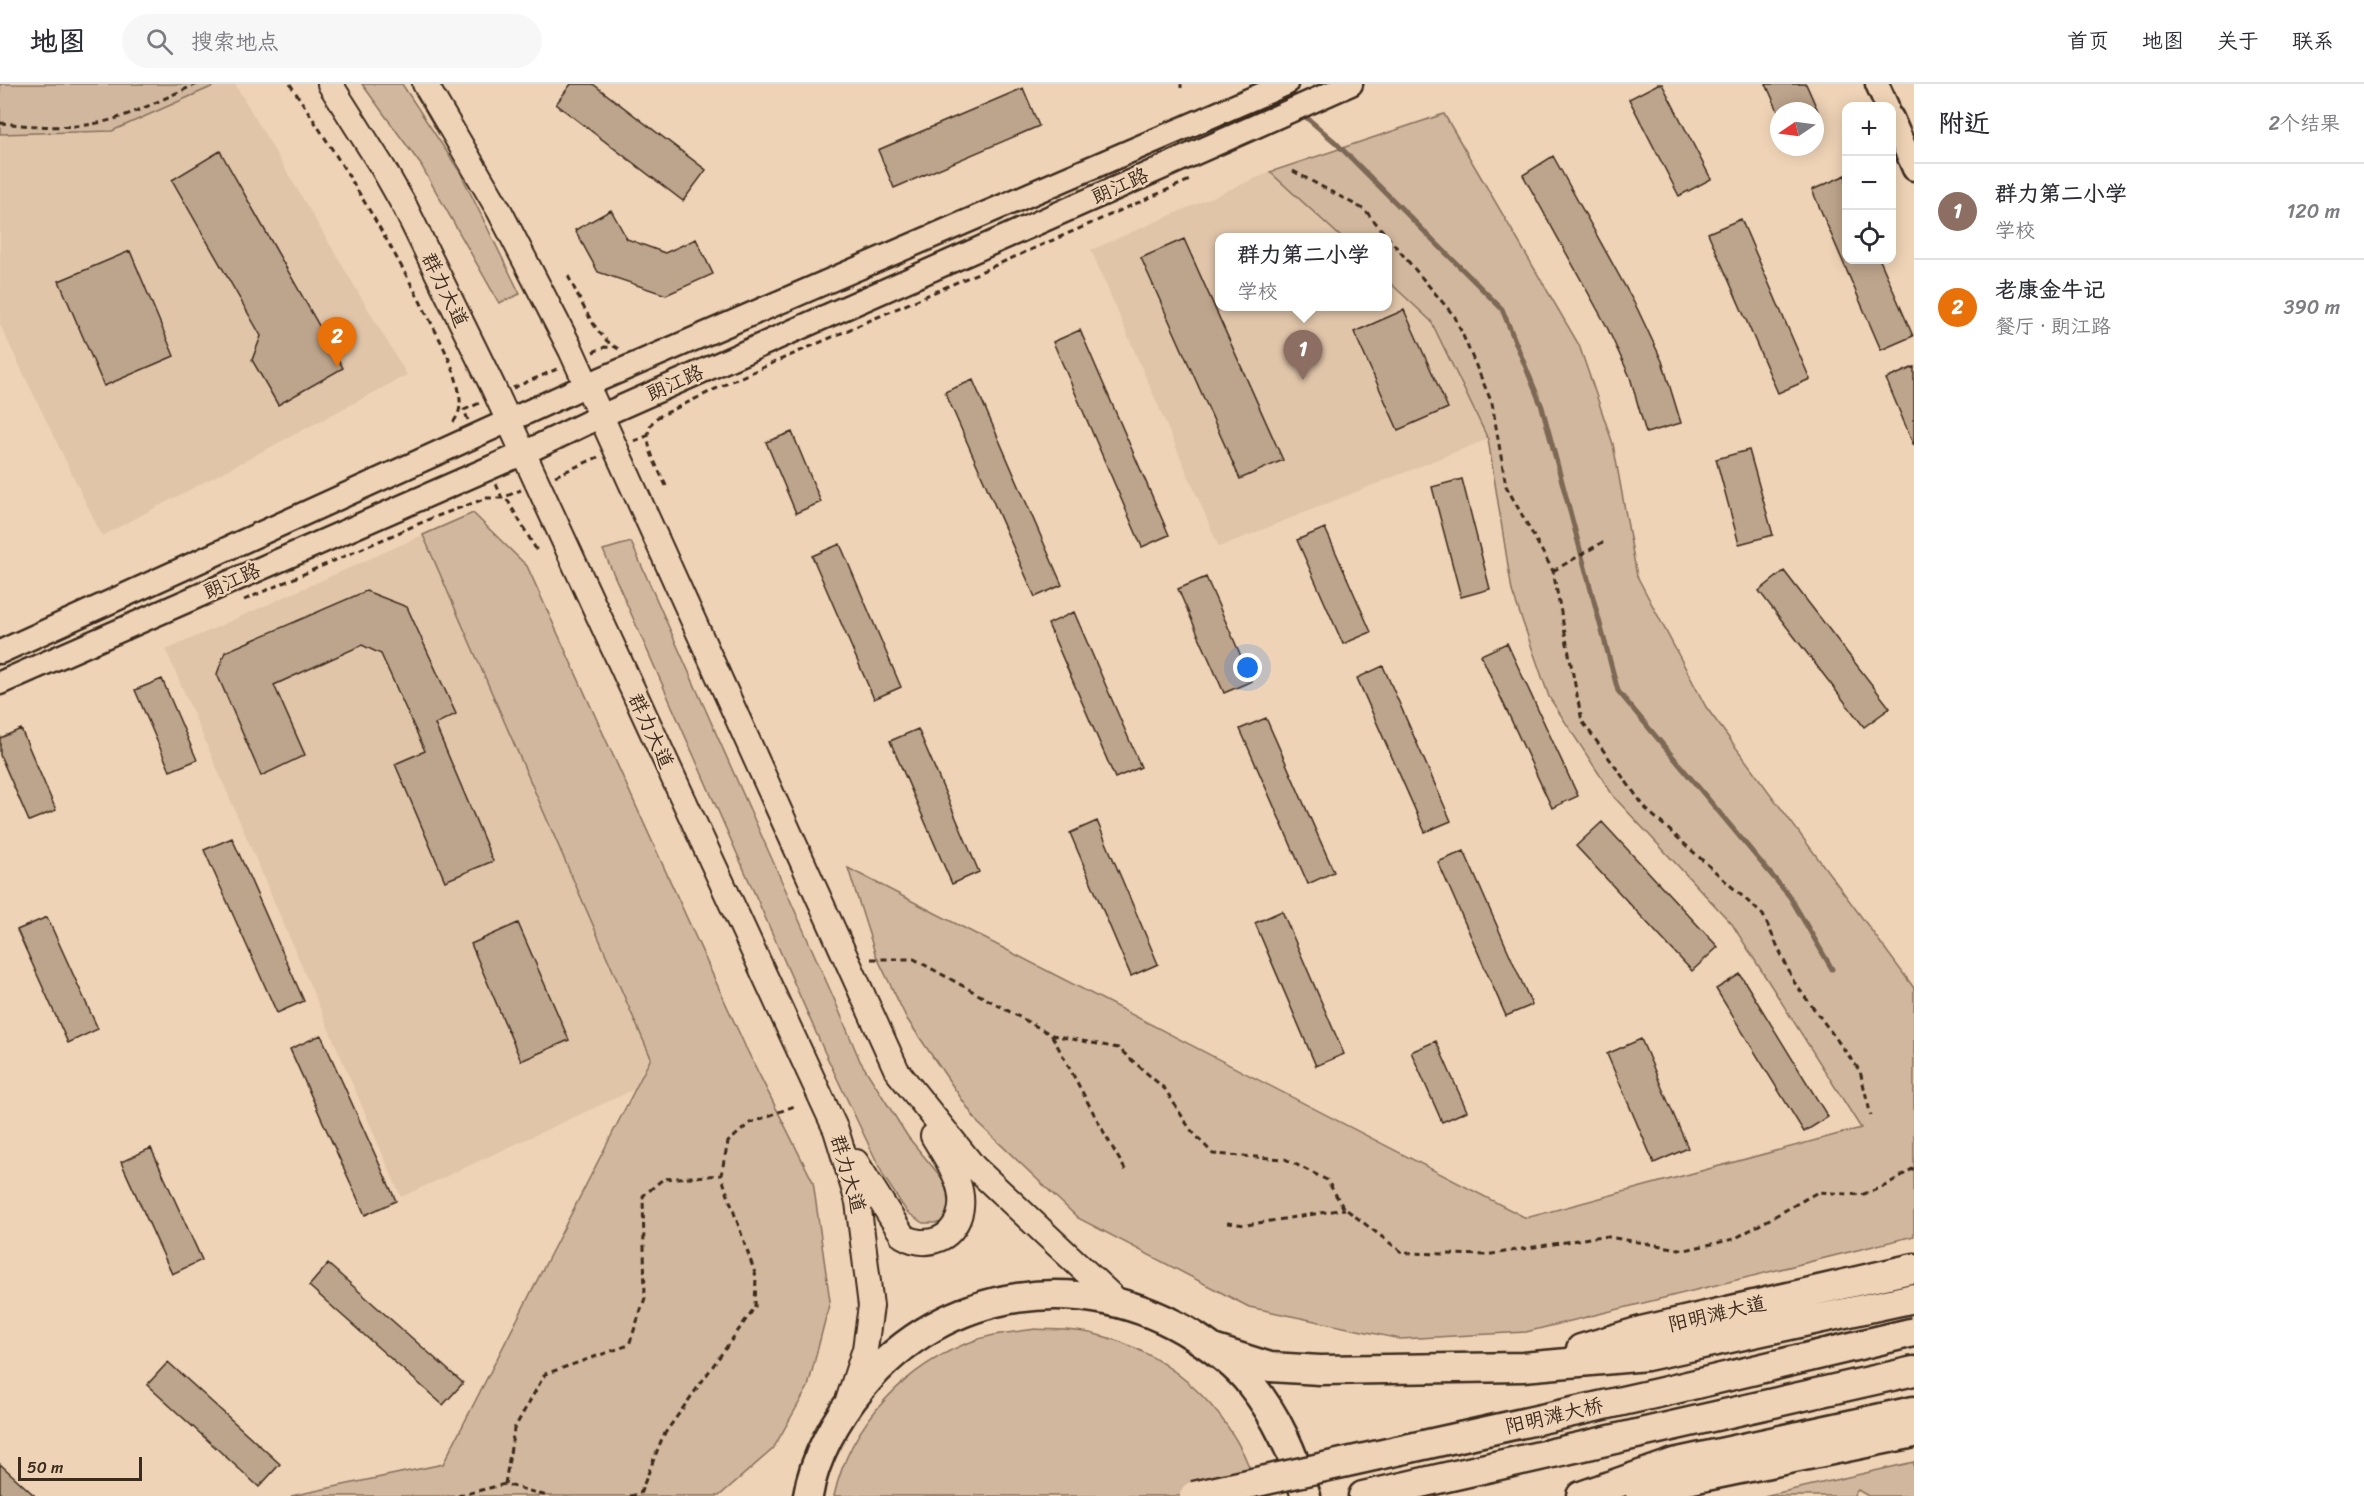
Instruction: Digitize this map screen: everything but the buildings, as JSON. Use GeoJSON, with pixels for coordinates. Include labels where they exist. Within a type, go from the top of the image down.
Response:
{"type":"FeatureCollection","features":[{"type":"Feature","properties":{"kind":"highway","name":"阳明滩大道"},"geometry":{"type":"LineString","coordinates":[[1523,1367],[1641,1331],[1914,1268]]}},
{"type":"Feature","properties":{"kind":"highway"},"geometry":{"type":"LineString","coordinates":[[789,1496],[822,1449],[847,1405],[875,1371],[908,1342],[945,1320],[986,1304],[1030,1296],[1073,1295],[1117,1301],[1169,1320],[1216,1350],[1248,1381],[1275,1417],[1294,1456],[1306,1496]]}},
{"type":"Feature","properties":{"kind":"highway"},"geometry":{"type":"LineString","coordinates":[[1216,1350],[1270,1367],[1320,1370],[1523,1367],[1647,1356],[1914,1298]]}},
{"type":"Feature","properties":{"kind":"highway","name":"阳明滩大桥"},"geometry":{"type":"LineString","coordinates":[[1194,1496],[1658,1393],[1914,1332]]}},
{"type":"Feature","properties":{"kind":"highway","name":"阳明滩大桥"},"geometry":{"type":"LineString","coordinates":[[1363,1496],[1914,1371]]}},
{"type":"Feature","properties":{"kind":"highway"},"geometry":{"type":"LineString","coordinates":[[1581,1496],[1674,1463],[1914,1411]]}},
{"type":"Feature","properties":{"kind":"highway"},"geometry":{"type":"LineString","coordinates":[[1608,1496],[1914,1432]]}},
{"type":"Feature","properties":{"kind":"highway"},"geometry":{"type":"LineString","coordinates":[[808,1496],[822,1449]]}},
{"type":"Feature","properties":{"kind":"main road","name":"群力大道"},"geometry":{"type":"LineString","coordinates":[[330,84],[405,207],[524,453],[836,1130],[858,1202],[871,1306],[865,1349],[847,1405]]}},
{"type":"Feature","properties":{"kind":"main road"},"geometry":{"type":"LineString","coordinates":[[425,84],[500,212],[587,385],[897,1071],[947,1161],[962,1194],[960,1215],[948,1234],[928,1242],[911,1241],[903,1236],[836,1130]]}},
{"type":"Feature","properties":{"kind":"main road","name":"朗江路"},"geometry":{"type":"LineString","coordinates":[[0,652],[587,385],[1286,84]]}},
{"type":"Feature","properties":{"kind":"main road","name":"朗江路"},"geometry":{"type":"LineString","coordinates":[[0,683],[524,453],[602,416],[1351,84]]}},
{"type":"Feature","properties":{"kind":"main road"},"geometry":{"type":"LineString","coordinates":[[1877,84],[1885,102]]}},
{"type":"Feature","properties":{"kind":"main road"},"geometry":{"type":"LineString","coordinates":[[1896,127],[1914,169]]}},
{"type":"Feature","properties":{"kind":"main road"},"geometry":{"type":"LineString","coordinates":[[897,1071],[974,1167],[1117,1301]]}},
{"type":"Feature","properties":{"kind":"path"},"geometry":{"type":"LineString","coordinates":[[0,123],[53,126],[93,124],[125,115],[197,84]]}},
{"type":"Feature","properties":{"kind":"path"},"geometry":{"type":"LineString","coordinates":[[290,84],[337,155],[405,272],[437,333],[458,389],[462,409],[447,428]]}},
{"type":"Feature","properties":{"kind":"path"},"geometry":{"type":"LineString","coordinates":[[1293,171],[1365,210],[1384,233]]}},
{"type":"Feature","properties":{"kind":"path"},"geometry":{"type":"LineString","coordinates":[[666,486],[647,436],[652,421],[658,417],[732,381],[1192,179]]}},
{"type":"Feature","properties":{"kind":"path"},"geometry":{"type":"LineString","coordinates":[[1392,242],[1455,317],[1492,404],[1506,486],[1553,571],[1582,721],[1646,809],[1763,915],[1794,982],[1860,1071],[1871,1116]]}},
{"type":"Feature","properties":{"kind":"path"},"geometry":{"type":"LineString","coordinates":[[244,600],[432,518],[487,498],[502,498],[508,501],[537,551]]}},
{"type":"Feature","properties":{"kind":"path"},"geometry":{"type":"LineString","coordinates":[[1553,571],[1603,542]]}},
{"type":"Feature","properties":{"kind":"path"},"geometry":{"type":"LineString","coordinates":[[872,959],[914,959],[1052,1035],[1118,1048],[1165,1089],[1190,1129],[1213,1154],[1285,1159],[1327,1180],[1345,1209],[1403,1253],[1486,1256],[1602,1236],[1685,1250],[1734,1239],[1818,1192],[1860,1195],[1883,1187],[1914,1168]]}},
{"type":"Feature","properties":{"kind":"path"},"geometry":{"type":"LineString","coordinates":[[1052,1035],[1084,1092],[1096,1121],[1126,1171]]}},
{"type":"Feature","properties":{"kind":"path"},"geometry":{"type":"LineString","coordinates":[[630,1496],[640,1494],[663,1436],[755,1307],[756,1276],[721,1176],[728,1142],[750,1123],[797,1105]]}},
{"type":"Feature","properties":{"kind":"path"},"geometry":{"type":"LineString","coordinates":[[505,1484],[514,1429],[545,1374],[629,1345],[645,1298],[643,1196],[663,1179],[721,1176]]}},
{"type":"Feature","properties":{"kind":"path"},"geometry":{"type":"LineString","coordinates":[[1227,1223],[1246,1225],[1345,1209]]}},
{"type":"Feature","properties":{"kind":"path"},"geometry":{"type":"LineString","coordinates":[[458,1496],[505,1484],[547,1496]]}},
{"type":"Feature","properties":{"kind":"shaded area"},"geometry":{"type":"Polygon","coordinates":[[[0,84],[218,84],[112,131],[0,134],[0,84]]]}},
{"type":"Feature","properties":{"kind":"shaded area"},"geometry":{"type":"Polygon","coordinates":[[[218,84],[235,84],[407,375],[102,536],[0,325],[0,134],[112,131],[218,84]]]}},
{"type":"Feature","properties":{"kind":"shaded area"},"geometry":{"type":"Polygon","coordinates":[[[362,84],[402,84],[460,172],[520,294],[499,303],[421,165],[362,84]]]}},
{"type":"Feature","properties":{"kind":"shaded area"},"geometry":{"type":"Polygon","coordinates":[[[1444,114],[1579,345],[1613,444],[1637,576],[1706,707],[1914,988],[1914,1236],[1526,1332],[1400,1339],[1249,1307],[1078,1218],[978,1123],[907,1019],[875,953],[848,868],[1526,1218],[1861,1128],[1732,924],[1614,797],[1549,697],[1512,591],[1488,439],[1431,321],[1392,285],[1392,233],[1337,233],[1270,172],[1444,114]]]}},
{"type":"Feature","properties":{"kind":"shaded area"},"geometry":{"type":"Polygon","coordinates":[[[1270,172],[1337,233],[1215,233],[1215,311],[1392,311],[1392,285],[1431,321],[1488,439],[1219,547],[1091,250],[1270,172]]]}},
{"type":"Feature","properties":{"kind":"shaded area"},"geometry":{"type":"Polygon","coordinates":[[[473,513],[527,566],[746,1048],[813,1182],[830,1301],[808,1387],[773,1449],[719,1496],[291,1496],[443,1464],[651,1058],[423,535],[473,513]]]}},
{"type":"Feature","properties":{"kind":"shaded area"},"geometry":{"type":"Polygon","coordinates":[[[423,535],[651,1057],[635,1089],[401,1197],[166,650],[423,535]]]}},
{"type":"Feature","properties":{"kind":"shaded area"},"geometry":{"type":"Polygon","coordinates":[[[631,542],[860,1061],[908,1137],[946,1183],[951,1207],[942,1223],[923,1223],[907,1212],[884,1177],[825,1053],[603,550],[631,542]]]}},
{"type":"Feature","properties":{"kind":"shaded area"},"geometry":{"type":"Polygon","coordinates":[[[1035,1329],[1080,1331],[1094,1334],[1122,1343],[1176,1372],[1199,1392],[1219,1415],[1250,1468],[1258,1496],[834,1496],[853,1445],[885,1400],[905,1381],[927,1364],[976,1340],[998,1334],[1035,1329]]]}},
{"type":"Feature","properties":{"kind":"shaded area"},"geometry":{"type":"Polygon","coordinates":[[[1914,1462],[1914,1496],[1868,1496],[1858,1490],[1853,1496],[1764,1496],[1914,1462]]]}},
{"type":"Feature","properties":{"kind":"waterway"},"geometry":{"type":"LineString","coordinates":[[1300,112],[1335,142],[1502,309],[1542,407],[1618,691],[1790,897],[1832,969]]}},
{"type":"Feature","properties":{"kind":"place","name":"老康金牛记"},"geometry":{"type":"Point","coordinates":[337,367]}},
{"type":"Feature","properties":{"kind":"place","name":"群力第二小学"},"geometry":{"type":"Point","coordinates":[1303,380]}}]}
